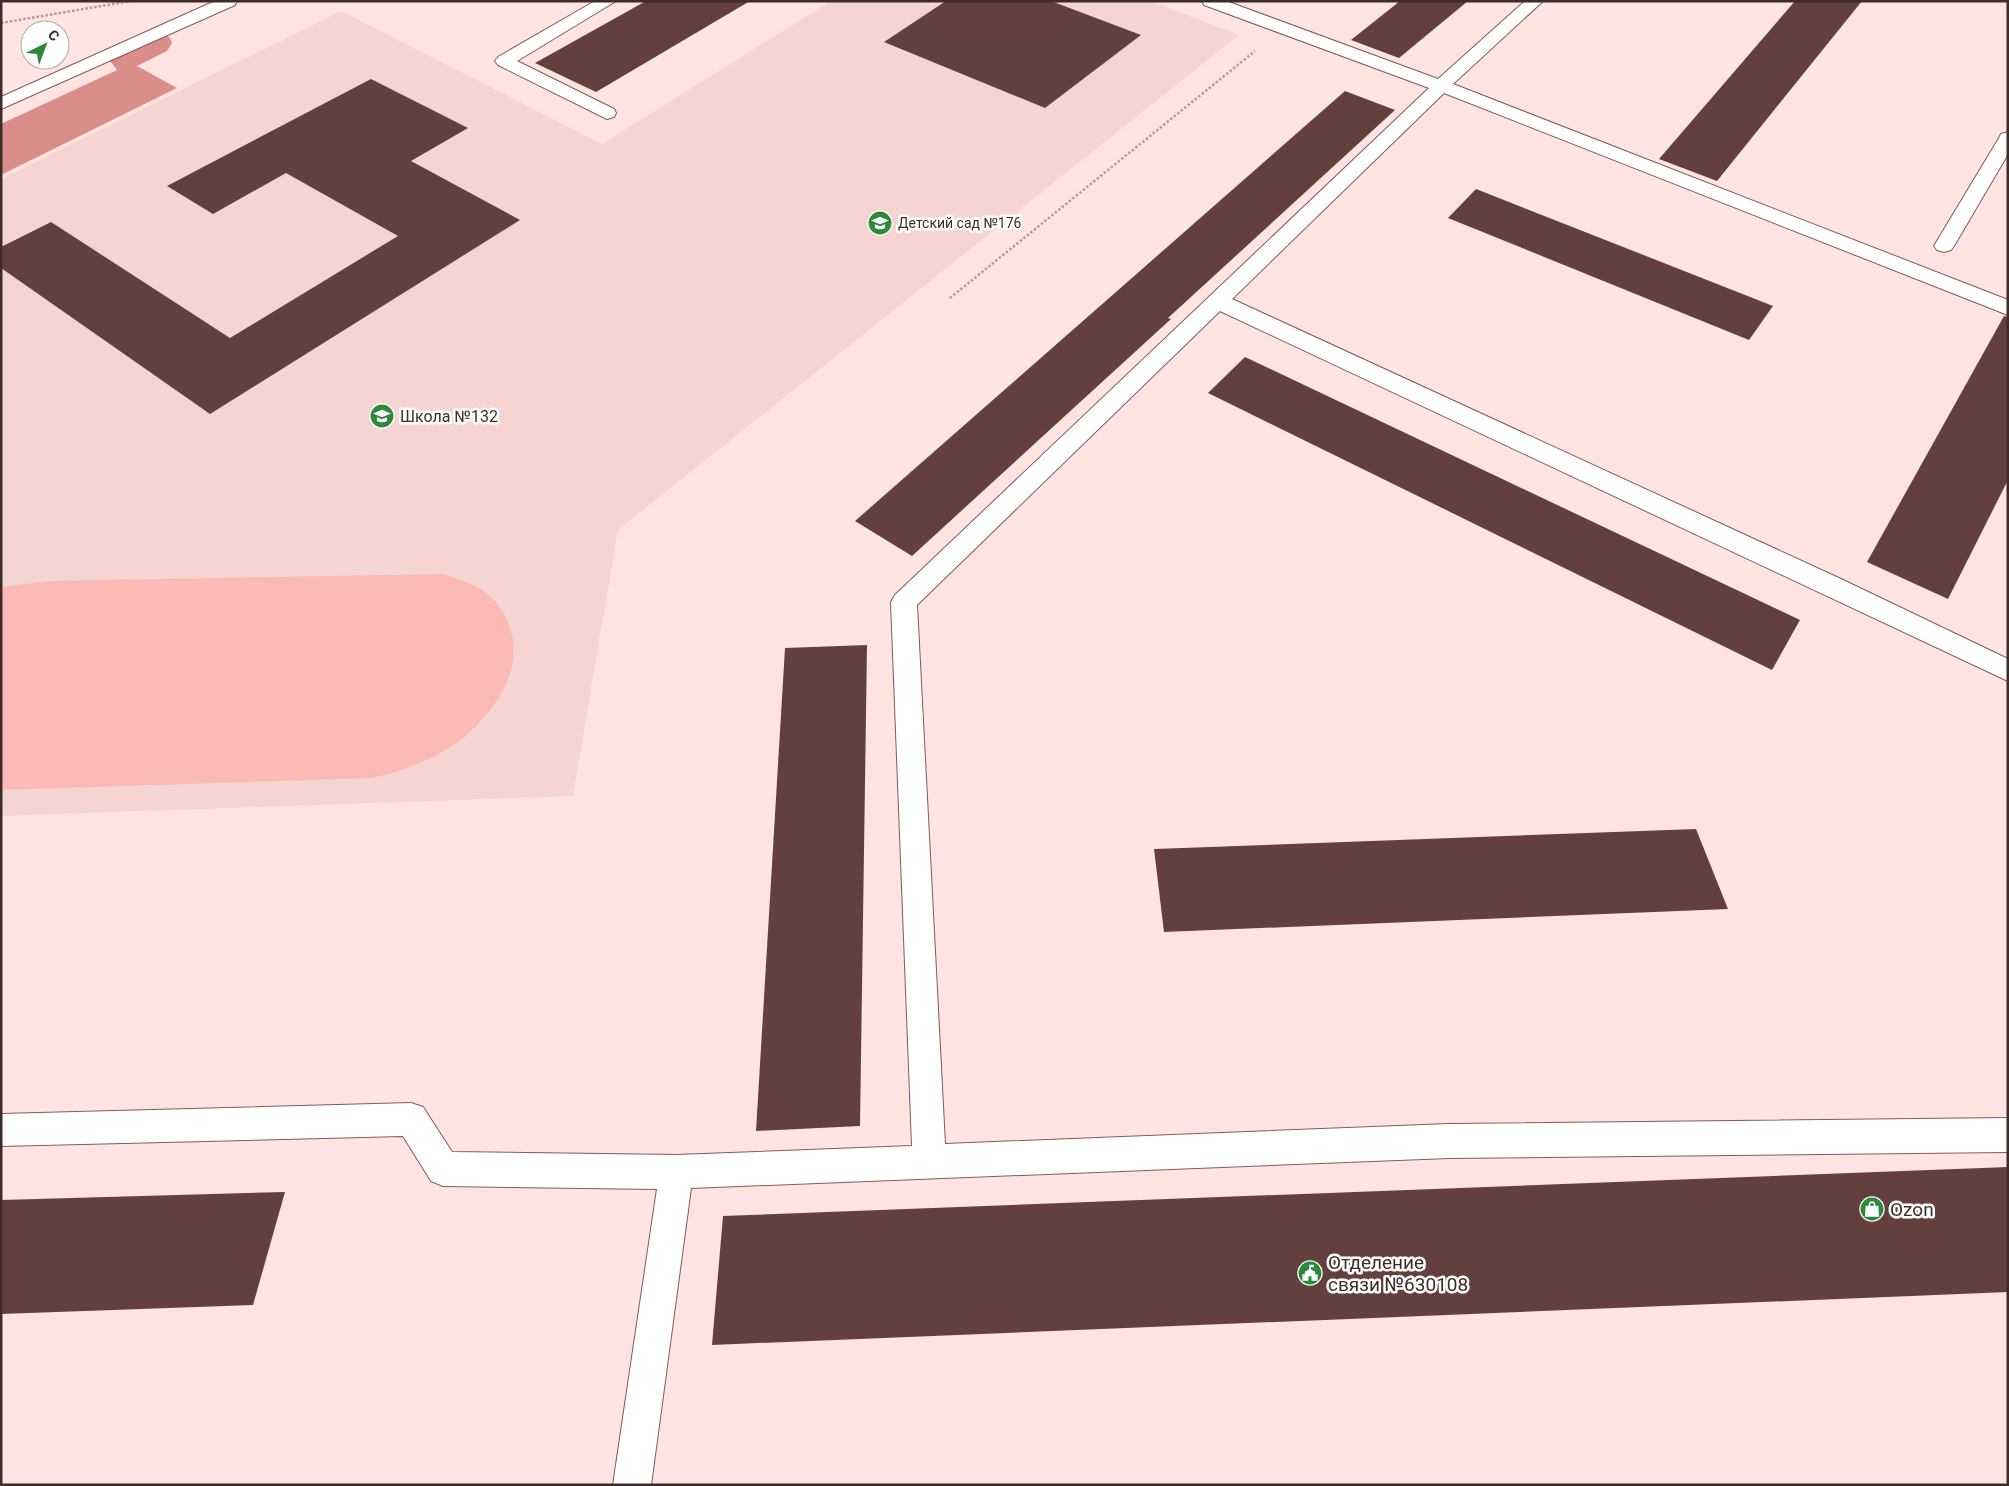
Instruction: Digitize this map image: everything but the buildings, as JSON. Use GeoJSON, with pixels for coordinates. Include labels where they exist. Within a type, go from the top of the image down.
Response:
{"type":"FeatureCollection","features":[{"type":"Feature","properties":{"kind":"lane"},"geometry":{"type":"LineString","coordinates":[[1,104],[229,1]]}},
{"type":"Feature","properties":{"kind":"lane"},"geometry":{"type":"LineString","coordinates":[[608,1],[504,61],[608,112]]}},
{"type":"Feature","properties":{"kind":"lane"},"geometry":{"type":"LineString","coordinates":[[1210,1],[1441,86],[2008,308]]}},
{"type":"Feature","properties":{"kind":"lane"},"geometry":{"type":"LineString","coordinates":[[929,1162],[904,602],[1441,86],[1535,1]]}},
{"type":"Feature","properties":{"kind":"lane"},"geometry":{"type":"LineString","coordinates":[[1944,246],[2008,138]]}},
{"type":"Feature","properties":{"kind":"lane"},"geometry":{"type":"LineString","coordinates":[[1217,301],[1814,578],[2008,671]]}},
{"type":"Feature","properties":{"kind":"lane"},"geometry":{"type":"LineString","coordinates":[[1,1130],[411,1119],[442,1169],[676,1172],[1448,1141],[2008,1134]]}},
{"type":"Feature","properties":{"kind":"lane"},"geometry":{"type":"LineString","coordinates":[[632,1485],[676,1172]]}},
{"type":"Feature","properties":{"kind":"path"},"geometry":{"type":"LineString","coordinates":[[1,23],[131,1]]}},
{"type":"Feature","properties":{"kind":"path"},"geometry":{"type":"LineString","coordinates":[[950,298],[1283,29]]}},
{"type":"Feature","properties":{"kind":"shaded area","name":"Школа №132"},"geometry":{"type":"Polygon","coordinates":[[[831,1],[1150,1],[1239,35],[618,530],[573,796],[1,816],[1,179],[341,11],[602,144],[831,1]]]}},
{"type":"Feature","properties":{"kind":"shaded area"},"geometry":{"type":"Polygon","coordinates":[[[164,34],[170,38],[172,43],[167,51],[137,66],[177,88],[1,175],[1,124],[117,70],[110,61],[116,56],[164,34]]]}},
{"type":"Feature","properties":{"kind":"shaded area"},"geometry":{"type":"Polygon","coordinates":[[[443,574],[475,586],[494,600],[506,618],[512,635],[514,652],[506,684],[498,700],[476,727],[463,738],[432,758],[373,778],[1,790],[1,587],[49,581],[443,574]]]}},
{"type":"Feature","properties":{"kind":"place","name":"Детский сад №176"},"geometry":{"type":"Point","coordinates":[880,223]}},
{"type":"Feature","properties":{"kind":"place","name":"Школа №132"},"geometry":{"type":"Point","coordinates":[382,416]}},
{"type":"Feature","properties":{"kind":"place","name":"Ozon"},"geometry":{"type":"Point","coordinates":[1872,1209]}},
{"type":"Feature","properties":{"kind":"place","name":"Отделение связи №630108"},"geometry":{"type":"Point","coordinates":[1310,1273]}}]}
